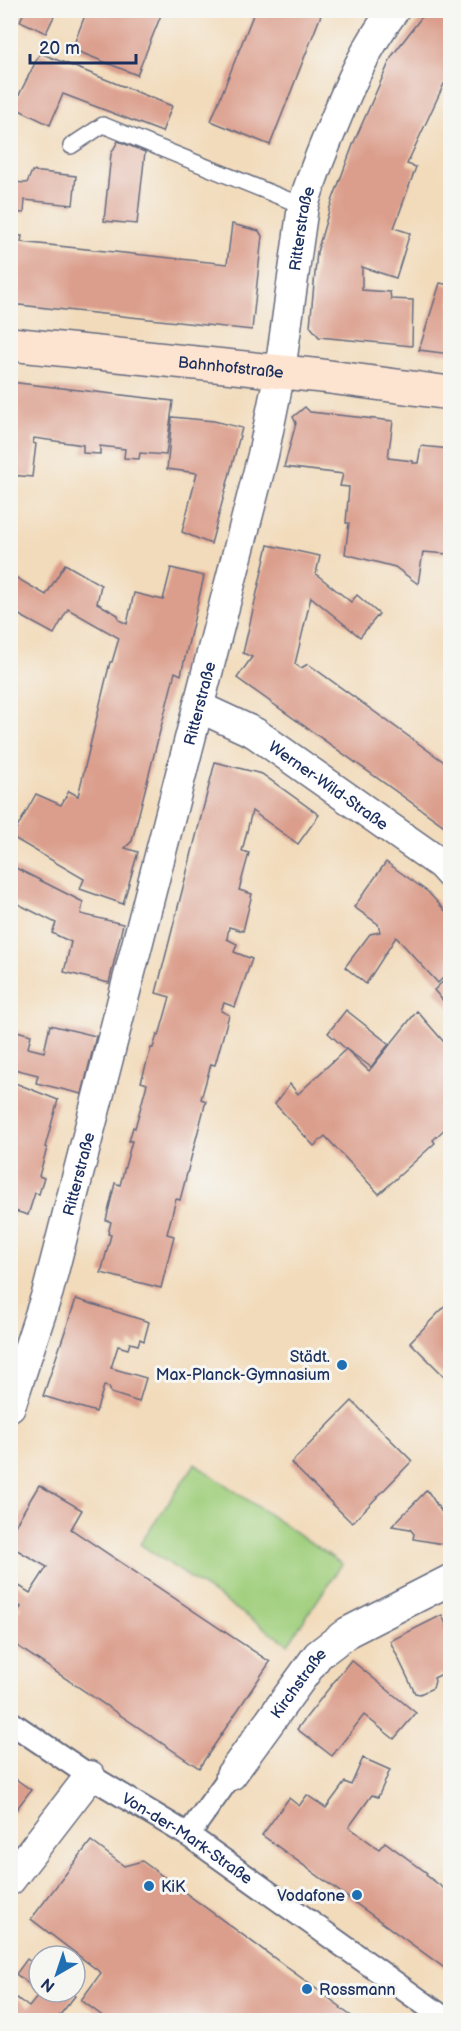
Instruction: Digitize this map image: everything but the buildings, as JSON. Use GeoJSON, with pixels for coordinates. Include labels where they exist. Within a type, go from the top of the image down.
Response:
{"type":"FeatureCollection","features":[{"type":"Feature","properties":{"kind":"main road","name":"Bahnhofstraße"},"geometry":{"type":"LineString","coordinates":[[10,344],[280,371],[450,393]]}},
{"type":"Feature","properties":{"kind":"street","name":"Ritterstraße"},"geometry":{"type":"LineString","coordinates":[[10,1406],[48,1291],[263,455],[280,371],[303,206],[310,180],[349,86],[375,34],[394,10]]}},
{"type":"Feature","properties":{"kind":"street","name":"Werner-Wild-Straße"},"geometry":{"type":"LineString","coordinates":[[199,707],[255,733],[441,864],[450,874]]}},
{"type":"Feature","properties":{"kind":"street","name":"Kirchstraße"},"geometry":{"type":"LineString","coordinates":[[188,1835],[318,1655],[348,1632],[450,1580]]}},
{"type":"Feature","properties":{"kind":"street","name":"Von-der-Mark-Straße"},"geometry":{"type":"LineString","coordinates":[[10,1722],[90,1776],[188,1835],[447,2020]]}},
{"type":"Feature","properties":{"kind":"street"},"geometry":{"type":"LineString","coordinates":[[10,1880],[90,1776]]}},
{"type":"Feature","properties":{"kind":"lane"},"geometry":{"type":"LineString","coordinates":[[71,146],[104,125],[303,206]]}},
{"type":"Feature","properties":{"kind":"green space"},"geometry":{"type":"Polygon","coordinates":[[[195,1464],[342,1564],[288,1644],[140,1544],[195,1464]]]}},
{"type":"Feature","properties":{"kind":"place","name":"Städt. Max-Planck-Gymnasium"},"geometry":{"type":"Point","coordinates":[342,1365]}},
{"type":"Feature","properties":{"kind":"place","name":"KiK"},"geometry":{"type":"Point","coordinates":[149,1886]}},
{"type":"Feature","properties":{"kind":"place","name":"Vodafone"},"geometry":{"type":"Point","coordinates":[357,1895]}},
{"type":"Feature","properties":{"kind":"place","name":"Rossmann"},"geometry":{"type":"Point","coordinates":[307,1989]}}]}
